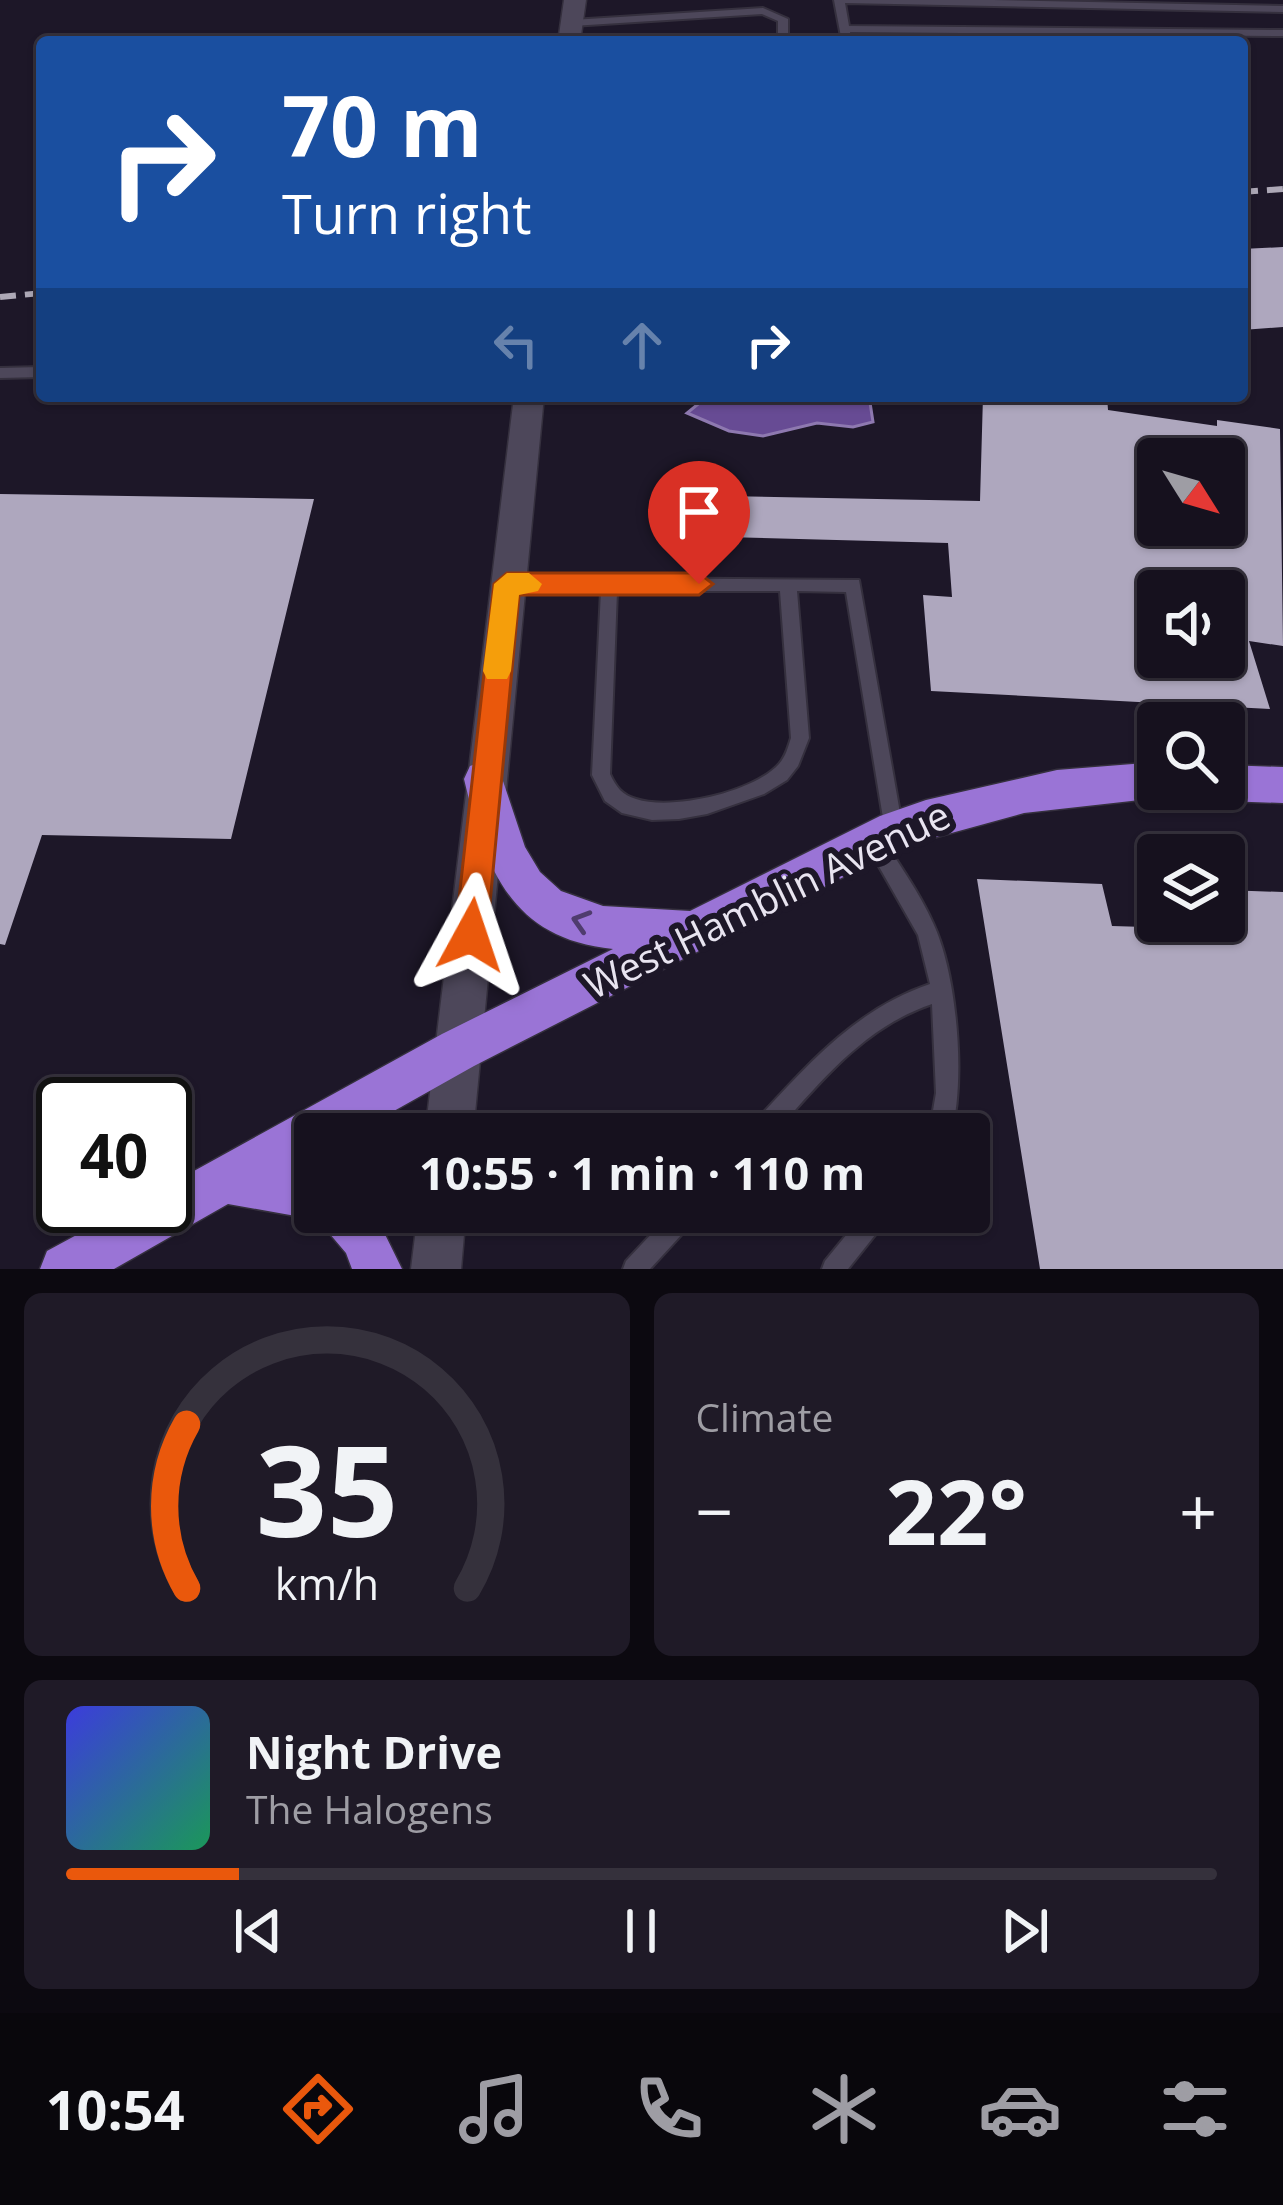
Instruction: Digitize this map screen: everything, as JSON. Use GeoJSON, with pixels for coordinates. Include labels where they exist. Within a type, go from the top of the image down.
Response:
{"type":"FeatureCollection","features":[{"type":"Feature","properties":{"kind":"highway"},"geometry":{"type":"LineString","coordinates":[[484,779],[496,835],[512,871],[536,901],[577,924],[631,932],[696,931]]}},
{"type":"Feature","properties":{"kind":"highway","name":"West Hamblin Avenue"},"geometry":{"type":"LineString","coordinates":[[65,1266],[458,1050],[884,836],[966,804],[1104,781],[1137,780]]}},
{"type":"Feature","properties":{"kind":"highway"},"geometry":{"type":"LineString","coordinates":[[1245,783],[1283,785]]}},
{"type":"Feature","properties":{"kind":"highway"},"geometry":{"type":"LineString","coordinates":[[226,1180],[294,1193]]}},
{"type":"Feature","properties":{"kind":"highway"},"geometry":{"type":"LineString","coordinates":[[360,1233],[377,1269]]}},
{"type":"Feature","properties":{"kind":"street"},"geometry":{"type":"LineString","coordinates":[[451,1113],[528,402]]}},
{"type":"Feature","properties":{"kind":"street"},"geometry":{"type":"LineString","coordinates":[[436,1269],[440,1233]]}},
{"type":"Feature","properties":{"kind":"lane"},"geometry":{"type":"LineString","coordinates":[[665,0],[670,17]]}},
{"type":"Feature","properties":{"kind":"lane"},"geometry":{"type":"LineString","coordinates":[[986,36],[846,35],[843,0],[1283,9]]}},
{"type":"Feature","properties":{"kind":"lane"},"geometry":{"type":"LineString","coordinates":[[1108,2],[1126,36]]}},
{"type":"Feature","properties":{"kind":"lane"},"geometry":{"type":"LineString","coordinates":[[572,22],[777,13],[783,19],[782,36]]}},
{"type":"Feature","properties":{"kind":"lane"},"geometry":{"type":"LineString","coordinates":[[1166,36],[1283,33]]}},
{"type":"Feature","properties":{"kind":"lane"},"geometry":{"type":"LineString","coordinates":[[0,373],[36,372]]}},
{"type":"Feature","properties":{"kind":"lane"},"geometry":{"type":"LineString","coordinates":[[507,584],[853,585],[884,836],[928,933],[940,991],[950,1097],[946,1113]]}},
{"type":"Feature","properties":{"kind":"lane"},"geometry":{"type":"LineString","coordinates":[[609,584],[601,775],[615,803],[647,812],[704,805],[748,792],[779,776],[794,759],[800,738],[788,585]]}},
{"type":"Feature","properties":{"kind":"lane"},"geometry":{"type":"LineString","coordinates":[[778,1113],[843,1040],[890,1009],[940,991]]}},
{"type":"Feature","properties":{"kind":"lane"},"geometry":{"type":"LineString","coordinates":[[634,1269],[667,1233]]}},
{"type":"Feature","properties":{"kind":"lane"},"geometry":{"type":"LineString","coordinates":[[833,1269],[862,1233]]}},
{"type":"Feature","properties":{"kind":"shaded area"},"geometry":{"type":"Polygon","coordinates":[[[701,402],[870,402],[873,422],[853,427],[817,423],[763,436],[729,431],[687,413],[701,402]]]}},
{"type":"Feature","properties":{"kind":"building"},"geometry":{"type":"Polygon","coordinates":[[[1283,247],[1283,327],[1248,330],[1248,249],[1283,247]]]}},
{"type":"Feature","properties":{"kind":"building"},"geometry":{"type":"Polygon","coordinates":[[[983,402],[1107,402],[1108,410],[1217,426],[1217,420],[1280,429],[1283,646],[1249,641],[1270,709],[1245,708],[1245,702],[1138,702],[931,691],[923,595],[952,597],[948,543],[725,537],[725,543],[669,542],[669,495],[980,501],[983,402]]]}},
{"type":"Feature","properties":{"kind":"building"},"geometry":{"type":"Polygon","coordinates":[[[0,494],[314,499],[231,839],[42,835],[5,945],[0,944],[0,494]]]}},
{"type":"Feature","properties":{"kind":"building"},"geometry":{"type":"Polygon","coordinates":[[[977,879],[1102,884],[1112,926],[1137,927],[1137,942],[1245,942],[1245,891],[1283,892],[1283,1269],[1040,1269],[977,879]]]}},
{"type":"Feature","properties":{"kind":"railway"},"geometry":{"type":"LineString","coordinates":[[1248,192],[1283,189]]}},
{"type":"Feature","properties":{"kind":"railway"},"geometry":{"type":"LineString","coordinates":[[0,297],[36,294]]}},
{"type":"Feature","properties":{"kind":"slow traffic"},"geometry":{"type":"LineString","coordinates":[[497,671],[507,584],[529,584]]}},
{"type":"Feature","properties":{"kind":"route"},"geometry":{"type":"LineString","coordinates":[[471,935],[507,584],[699,584]]}}]}
